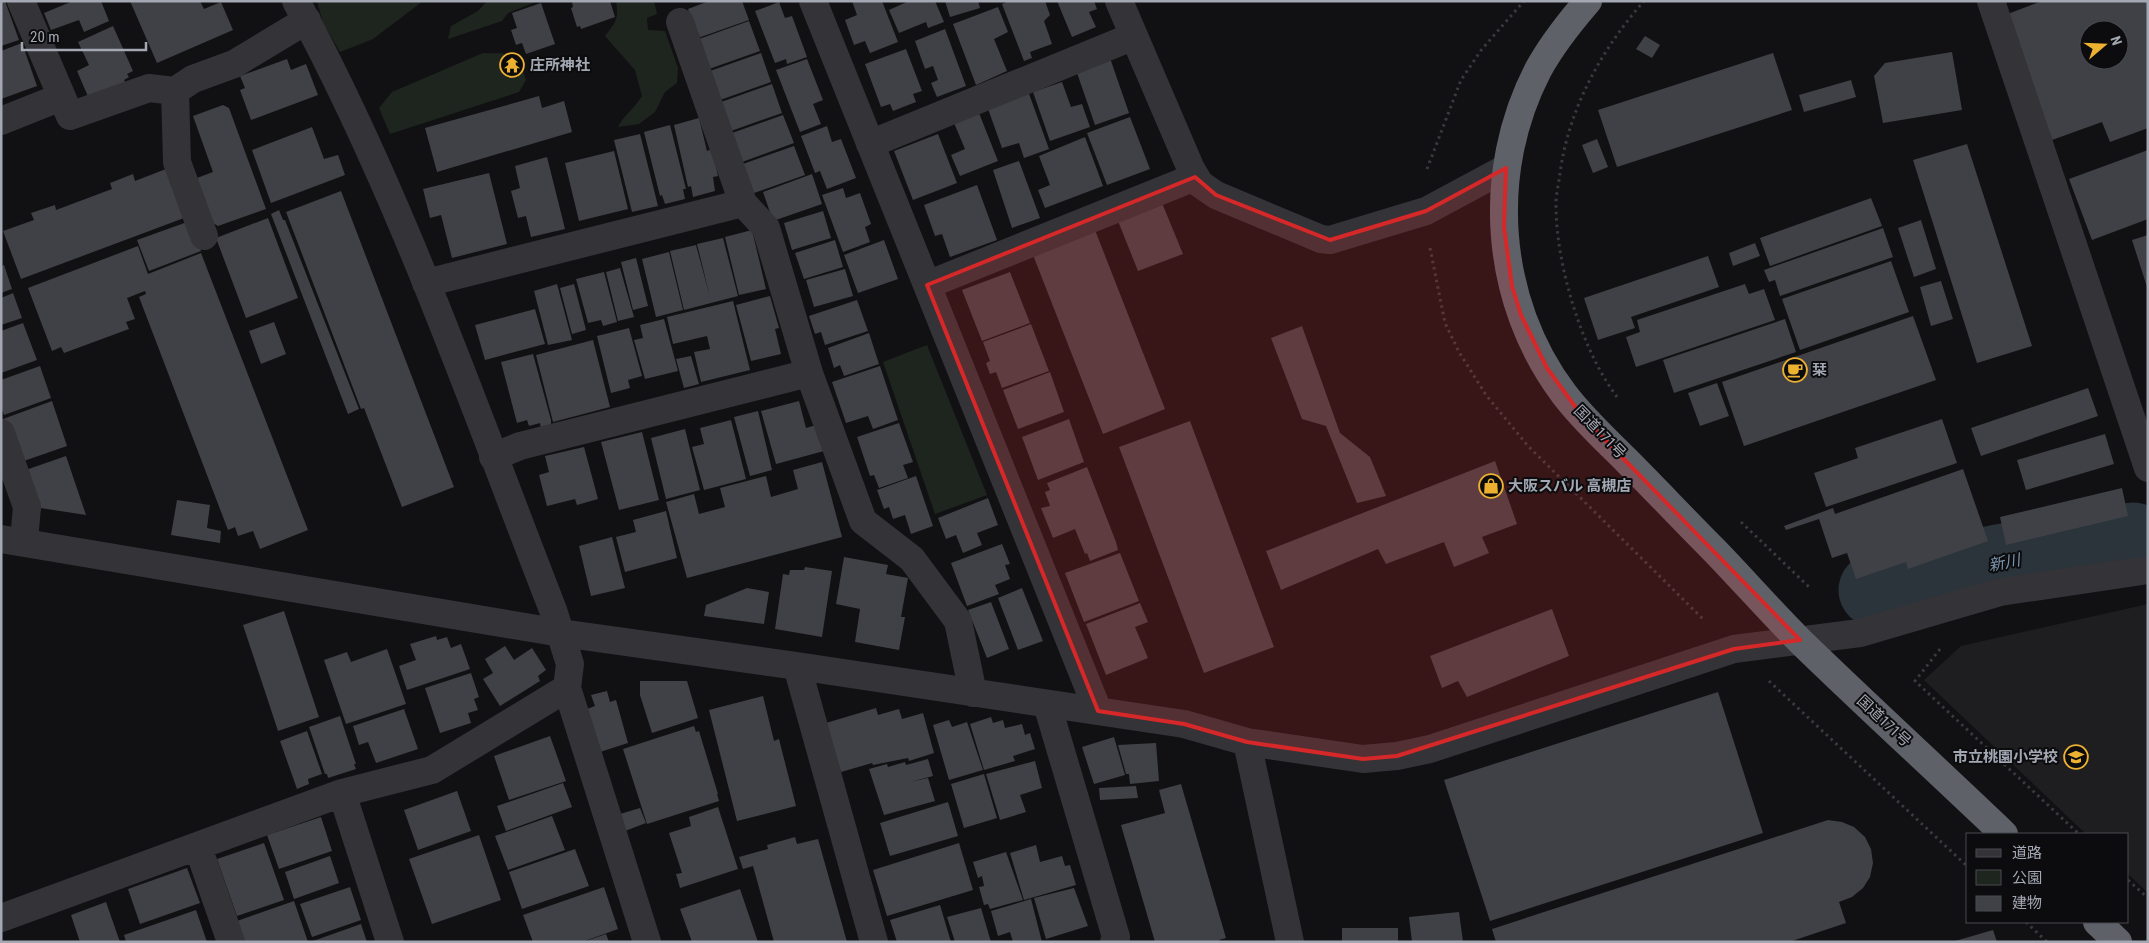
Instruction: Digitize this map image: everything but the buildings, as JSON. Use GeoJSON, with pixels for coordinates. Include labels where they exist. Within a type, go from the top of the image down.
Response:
{"type":"FeatureCollection","features":[{"type":"Feature","properties":{"kind":"highway","name":"国道171号"},"geometry":{"type":"LineString","coordinates":[[1588,1],[1552,46],[1539,68],[1518,117],[1506,168],[1503,198],[1504,227],[1510,276],[1521,315],[1547,368],[1582,416],[1800,640],[2003,833]]}},
{"type":"Feature","properties":{"kind":"highway"},"geometry":{"type":"LineString","coordinates":[[2098,923],[2118,942]]}},
{"type":"Feature","properties":{"kind":"street"},"geometry":{"type":"LineString","coordinates":[[21,1],[70,116],[149,88],[176,91],[192,79],[234,64],[302,11],[360,128],[426,283],[561,633],[570,664],[567,688],[647,942]]}},
{"type":"Feature","properties":{"kind":"street"},"geometry":{"type":"LineString","coordinates":[[813,1],[1098,711]]}},
{"type":"Feature","properties":{"kind":"street"},"geometry":{"type":"LineString","coordinates":[[1119,1],[1195,177],[1200,184],[1216,195],[1321,239],[1330,240],[1426,211],[1506,168]]}},
{"type":"Feature","properties":{"kind":"street"},"geometry":{"type":"LineString","coordinates":[[1990,1],[2148,468]]}},
{"type":"Feature","properties":{"kind":"street"},"geometry":{"type":"LineString","coordinates":[[680,22],[743,203],[766,228],[809,373],[863,522],[912,558],[958,621],[973,693]]}},
{"type":"Feature","properties":{"kind":"street"},"geometry":{"type":"LineString","coordinates":[[870,144],[1134,36]]}},
{"type":"Feature","properties":{"kind":"street"},"geometry":{"type":"LineString","coordinates":[[176,91],[177,162],[204,236]]}},
{"type":"Feature","properties":{"kind":"street"},"geometry":{"type":"LineString","coordinates":[[1,120],[61,97]]}},
{"type":"Feature","properties":{"kind":"street"},"geometry":{"type":"LineString","coordinates":[[927,285],[1195,177]]}},
{"type":"Feature","properties":{"kind":"street"},"geometry":{"type":"LineString","coordinates":[[426,283],[743,203]]}},
{"type":"Feature","properties":{"kind":"street"},"geometry":{"type":"LineString","coordinates":[[493,457],[520,446],[809,373]]}},
{"type":"Feature","properties":{"kind":"street"},"geometry":{"type":"LineString","coordinates":[[1,433],[19,529],[561,633],[1184,724],[1247,742],[1363,759],[1397,756],[1430,749],[1734,650],[1860,633],[2000,592],[2148,570]]}},
{"type":"Feature","properties":{"kind":"street"},"geometry":{"type":"LineString","coordinates":[[797,666],[874,942]]}},
{"type":"Feature","properties":{"kind":"street"},"geometry":{"type":"LineString","coordinates":[[1,918],[342,793],[432,770],[567,688]]}},
{"type":"Feature","properties":{"kind":"street"},"geometry":{"type":"LineString","coordinates":[[1047,704],[1116,938],[1114,942]]}},
{"type":"Feature","properties":{"kind":"street"},"geometry":{"type":"LineString","coordinates":[[1247,742],[1290,942]]}},
{"type":"Feature","properties":{"kind":"street"},"geometry":{"type":"LineString","coordinates":[[342,793],[390,942]]}},
{"type":"Feature","properties":{"kind":"street"},"geometry":{"type":"LineString","coordinates":[[198,847],[230,942]]}},
{"type":"Feature","properties":{"kind":"path"},"geometry":{"type":"LineString","coordinates":[[1621,402],[1610,388],[1593,356],[1578,320],[1567,284],[1558,241],[1556,202],[1562,163],[1571,125],[1581,96],[1601,59],[1644,1]]}},
{"type":"Feature","properties":{"kind":"path"},"geometry":{"type":"LineString","coordinates":[[1739,520],[1809,587]]}},
{"type":"Feature","properties":{"kind":"path"},"geometry":{"type":"LineString","coordinates":[[1915,681],[2078,833]]}},
{"type":"Feature","properties":{"kind":"path"},"geometry":{"type":"LineString","coordinates":[[2129,881],[2148,898]]}},
{"type":"Feature","properties":{"kind":"path"},"geometry":{"type":"LineString","coordinates":[[2027,923],[2047,942]]}},
{"type":"Feature","properties":{"kind":"highlighted area"},"geometry":{"type":"Polygon","coordinates":[[[1506,168],[1504,227],[1512,286],[1521,315],[1547,368],[1582,416],[1800,640],[1734,649],[1397,756],[1363,759],[1247,742],[1184,724],[1098,711],[927,285],[1195,177],[1216,195],[1330,240],[1426,211],[1506,168]]]}},
{"type":"Feature","properties":{"kind":"shaded area","name":"市立桃園小学校"},"geometry":{"type":"Polygon","coordinates":[[[2148,604],[2148,893],[2129,875],[2129,833],[2085,833],[1924,680],[1961,646],[2148,604]]]}},
{"type":"Feature","properties":{"kind":"green space"},"geometry":{"type":"Polygon","coordinates":[[[317,1],[423,1],[373,39],[340,52],[323,23],[317,1]]]}},
{"type":"Feature","properties":{"kind":"green space"},"geometry":{"type":"Polygon","coordinates":[[[487,1],[538,1],[508,13],[502,21],[448,39],[451,26],[478,11],[487,1]]]}},
{"type":"Feature","properties":{"kind":"green space"},"geometry":{"type":"Polygon","coordinates":[[[616,1],[654,1],[657,14],[647,18],[648,30],[665,31],[678,68],[677,83],[665,92],[655,112],[639,124],[618,127],[642,96],[635,70],[605,36],[616,20],[616,1]]]}},
{"type":"Feature","properties":{"kind":"green space"},"geometry":{"type":"Polygon","coordinates":[[[483,53],[507,54],[520,63],[526,80],[519,92],[390,134],[379,108],[392,92],[483,53]]]}},
{"type":"Feature","properties":{"kind":"green space"},"geometry":{"type":"Polygon","coordinates":[[[927,345],[987,495],[935,514],[883,362],[927,345]]]}},
{"type":"Feature","properties":{"kind":"waterway","name":"新川"},"geometry":{"type":"LineString","coordinates":[[1876,590],[1998,562],[2133,540]]}},
{"type":"Feature","properties":{"kind":"place","name":"庄所神社"},"geometry":{"type":"Point","coordinates":[512,65]}},
{"type":"Feature","properties":{"kind":"place","name":"栞"},"geometry":{"type":"Point","coordinates":[1795,370]}},
{"type":"Feature","properties":{"kind":"place","name":"大阪スバル 高槻店"},"geometry":{"type":"Point","coordinates":[1491,486]}},
{"type":"Feature","properties":{"kind":"place","name":"市立桃園小学校"},"geometry":{"type":"Point","coordinates":[2076,757]}}]}
